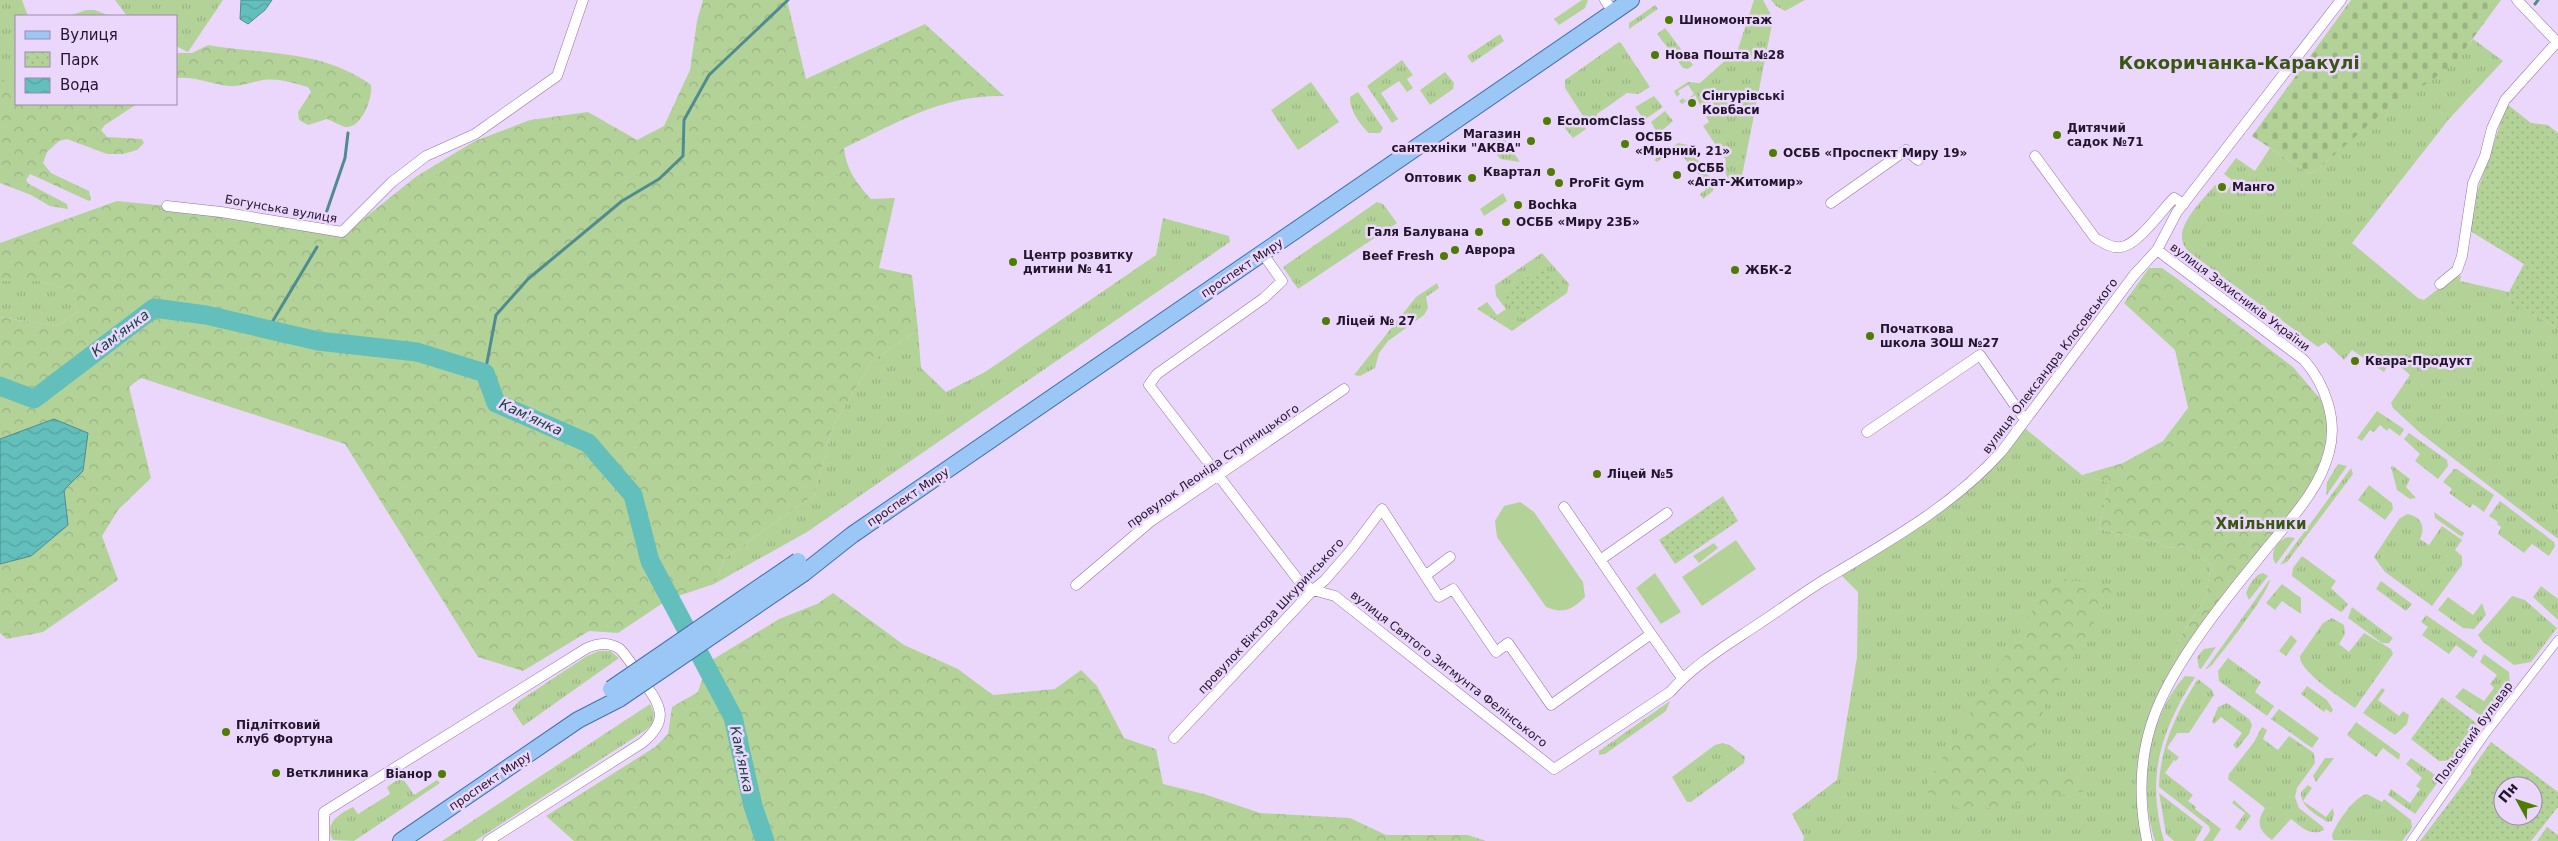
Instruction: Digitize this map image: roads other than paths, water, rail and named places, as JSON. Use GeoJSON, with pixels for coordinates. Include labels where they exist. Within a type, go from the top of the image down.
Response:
{"type":"FeatureCollection","features":[{"type":"Feature","properties":{"kind":"main road","name":"проспект Миру"},"geometry":{"type":"LineString","coordinates":[[404,840],[801,567],[1263,254],[1609,6],[1631,0]]}},
{"type":"Feature","properties":{"kind":"street","name":"Богунська вулиця"},"geometry":{"type":"LineString","coordinates":[[168,206],[221,212],[342,232],[398,176],[426,156],[476,134],[557,76],[583,0]]}},
{"type":"Feature","properties":{"kind":"street","name":"вулиця Олександра Клосовського"},"geometry":{"type":"LineString","coordinates":[[1554,769],[1670,692],[1682,678],[1708,658],[1816,586],[1927,517],[1986,469],[2134,276],[2157,250],[2184,204],[2341,0]]}},
{"type":"Feature","properties":{"kind":"street"},"geometry":{"type":"LineString","coordinates":[[2440,284],[2457,270],[2462,256],[2473,183],[2485,156],[2492,128],[2505,100],[2558,42],[2517,0]]}},
{"type":"Feature","properties":{"kind":"street"},"geometry":{"type":"LineString","coordinates":[[1831,203],[1906,150],[1918,160]]}},
{"type":"Feature","properties":{"kind":"street"},"geometry":{"type":"LineString","coordinates":[[2036,156],[2095,238],[2106,244],[2119,248],[2132,244],[2174,198],[2184,204]]}},
{"type":"Feature","properties":{"kind":"street","name":"вулиця Захисників України"},"geometry":{"type":"LineString","coordinates":[[2147,841],[2140,791],[2145,746],[2157,710],[2182,662],[2237,585],[2292,518],[2320,474],[2329,453],[2332,426],[2326,396],[2312,370],[2296,354],[2157,250]]}},
{"type":"Feature","properties":{"kind":"street","name":"вулиця Святого Зигмунта Фелінського"},"geometry":{"type":"LineString","coordinates":[[1263,254],[1282,281],[1264,298],[1157,374],[1148,385],[1299,581],[1313,590],[1336,596],[1554,769]]}},
{"type":"Feature","properties":{"kind":"street"},"geometry":{"type":"LineString","coordinates":[[1868,432],[1980,355],[2025,420]]}},
{"type":"Feature","properties":{"kind":"street","name":"провулок Леоніда Ступницького"},"geometry":{"type":"LineString","coordinates":[[1076,586],[1150,522],[1344,389]]}},
{"type":"Feature","properties":{"kind":"street"},"geometry":{"type":"LineString","coordinates":[[1564,507],[1682,678]]}},
{"type":"Feature","properties":{"kind":"street","name":"провулок Віктора Шкуринського"},"geometry":{"type":"LineString","coordinates":[[1174,738],[1313,590],[1325,580],[1382,509],[1425,576]]}},
{"type":"Feature","properties":{"kind":"street"},"geometry":{"type":"LineString","coordinates":[[1600,560],[1667,513]]}},
{"type":"Feature","properties":{"kind":"street"},"geometry":{"type":"LineString","coordinates":[[1450,557],[1425,576],[1439,597],[1453,589],[1496,652],[1508,644],[1550,705],[1651,634]]}},
{"type":"Feature","properties":{"kind":"street","name":"Польський бульвар"},"geometry":{"type":"LineString","coordinates":[[2411,841],[2486,734],[2558,640]]}},
{"type":"Feature","properties":{"kind":"street"},"geometry":{"type":"LineString","coordinates":[[324,841],[324,812],[587,648],[612,644],[620,649],[655,698],[660,710],[658,728],[642,743],[488,841]]}},
{"type":"Feature","properties":{"kind":"water"},"geometry":{"type":"Polygon","coordinates":[[[241,0],[272,0],[265,10],[248,24],[240,19],[241,0]]]}},
{"type":"Feature","properties":{"kind":"water"},"geometry":{"type":"Polygon","coordinates":[[[54,419],[88,433],[83,471],[64,490],[68,525],[31,556],[0,564],[0,439],[54,419]]]}},
{"type":"Feature","properties":{"kind":"waterway"},"geometry":{"type":"LineString","coordinates":[[485,373],[496,315],[528,279],[622,201],[659,179],[683,156],[684,120],[709,75],[788,0]]}},
{"type":"Feature","properties":{"kind":"waterway"},"geometry":{"type":"LineString","coordinates":[[2535,4],[2538,0]]}},
{"type":"Feature","properties":{"kind":"waterway"},"geometry":{"type":"LineString","coordinates":[[322,225],[345,158],[348,133]]}},
{"type":"Feature","properties":{"kind":"waterway"},"geometry":{"type":"LineString","coordinates":[[268,329],[317,247]]}},
{"type":"Feature","properties":{"kind":"waterway","name":"Кам'янка"},"geometry":{"type":"LineString","coordinates":[[0,386],[34,399],[154,308],[206,315],[318,341],[417,352],[485,373],[496,403],[588,443],[633,495],[650,561],[733,717],[753,806],[765,841]]}},
{"type":"Feature","properties":{"kind":"place","name":"Шиномонтаж"},"geometry":{"type":"Point","coordinates":[1669,20]}},
{"type":"Feature","properties":{"kind":"place","name":"Нова Пошта №28"},"geometry":{"type":"Point","coordinates":[1655,55]}},
{"type":"Feature","properties":{"kind":"place","name":"Сінгурівські Ковбаси"},"geometry":{"type":"Point","coordinates":[1692,103]}},
{"type":"Feature","properties":{"kind":"place","name":"EconomClass"},"geometry":{"type":"Point","coordinates":[1547,121]}},
{"type":"Feature","properties":{"kind":"place","name":"Дитячий садок №71"},"geometry":{"type":"Point","coordinates":[2057,135]}},
{"type":"Feature","properties":{"kind":"place","name":"Магазин сантехніки \"АКВА\""},"geometry":{"type":"Point","coordinates":[1531,141]}},
{"type":"Feature","properties":{"kind":"place","name":"ОСББ «Мирний, 21»"},"geometry":{"type":"Point","coordinates":[1625,144]}},
{"type":"Feature","properties":{"kind":"place","name":"ОСББ «Проспект Миру 19»"},"geometry":{"type":"Point","coordinates":[1773,153]}},
{"type":"Feature","properties":{"kind":"place","name":"Квартал"},"geometry":{"type":"Point","coordinates":[1551,172]}},
{"type":"Feature","properties":{"kind":"place","name":"ОСББ «Агат-Житомир»"},"geometry":{"type":"Point","coordinates":[1677,175]}},
{"type":"Feature","properties":{"kind":"place","name":"Оптовик"},"geometry":{"type":"Point","coordinates":[1472,178]}},
{"type":"Feature","properties":{"kind":"place","name":"ProFit Gym"},"geometry":{"type":"Point","coordinates":[1559,183]}},
{"type":"Feature","properties":{"kind":"place","name":"Манго"},"geometry":{"type":"Point","coordinates":[2222,187]}},
{"type":"Feature","properties":{"kind":"place","name":"Bochka"},"geometry":{"type":"Point","coordinates":[1518,205]}},
{"type":"Feature","properties":{"kind":"place","name":"ОСББ «Миру 23Б»"},"geometry":{"type":"Point","coordinates":[1506,222]}},
{"type":"Feature","properties":{"kind":"place","name":"Галя Балувана"},"geometry":{"type":"Point","coordinates":[1479,232]}},
{"type":"Feature","properties":{"kind":"place","name":"Аврора"},"geometry":{"type":"Point","coordinates":[1455,250]}},
{"type":"Feature","properties":{"kind":"place","name":"Beef Fresh"},"geometry":{"type":"Point","coordinates":[1444,256]}},
{"type":"Feature","properties":{"kind":"place","name":"Центр розвитку дитини № 41"},"geometry":{"type":"Point","coordinates":[1013,262]}},
{"type":"Feature","properties":{"kind":"place","name":"ЖБК-2"},"geometry":{"type":"Point","coordinates":[1735,270]}},
{"type":"Feature","properties":{"kind":"place","name":"Ліцей № 27"},"geometry":{"type":"Point","coordinates":[1326,321]}},
{"type":"Feature","properties":{"kind":"place","name":"Початкова школа ЗОШ №27"},"geometry":{"type":"Point","coordinates":[1870,336]}},
{"type":"Feature","properties":{"kind":"place","name":"Квара-Продукт"},"geometry":{"type":"Point","coordinates":[2355,361]}},
{"type":"Feature","properties":{"kind":"place","name":"Ліцей №5"},"geometry":{"type":"Point","coordinates":[1597,474]}},
{"type":"Feature","properties":{"kind":"place","name":"Підлітковий клуб Фортуна"},"geometry":{"type":"Point","coordinates":[226,732]}},
{"type":"Feature","properties":{"kind":"place","name":"Ветклиника"},"geometry":{"type":"Point","coordinates":[276,773]}},
{"type":"Feature","properties":{"kind":"place","name":"Віанор"},"geometry":{"type":"Point","coordinates":[442,774]}},
{"type":"Feature","properties":{"kind":"district","name":"Кокоричанка-Каракулі"},"geometry":{"type":"Point","coordinates":[2239,62]}},
{"type":"Feature","properties":{"kind":"district","name":"Хмільники"},"geometry":{"type":"Point","coordinates":[2261,524]}}]}
